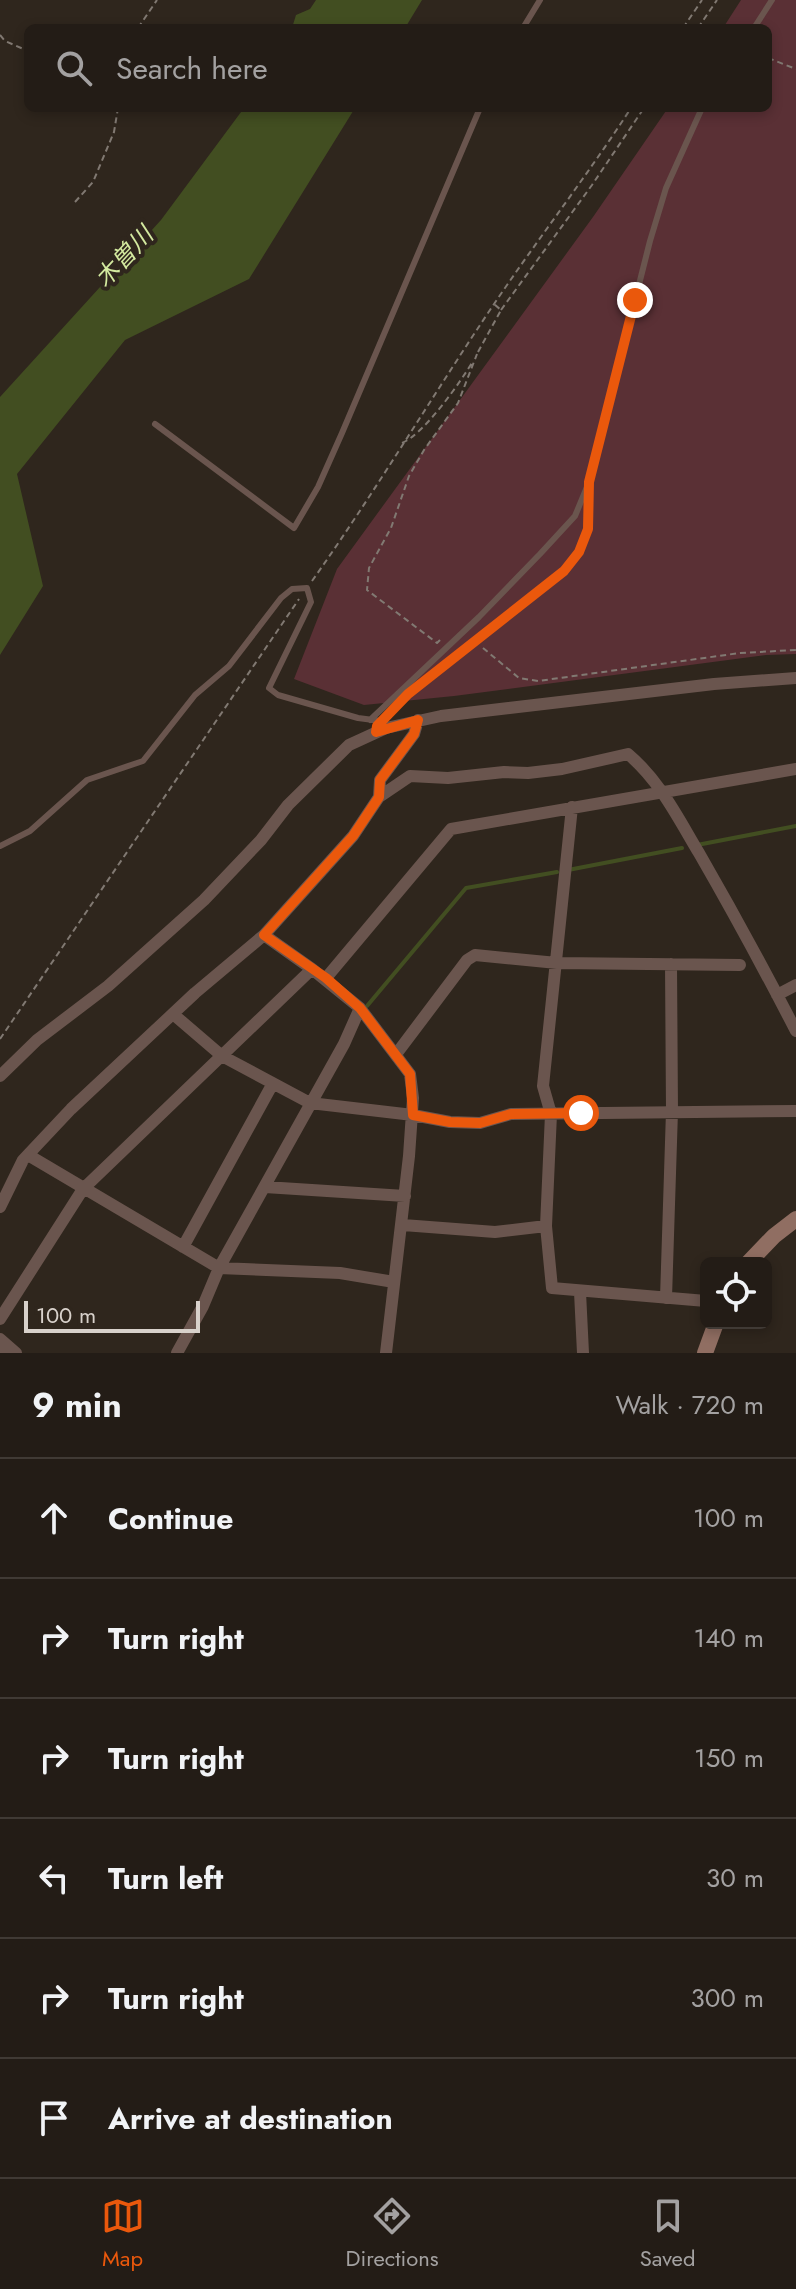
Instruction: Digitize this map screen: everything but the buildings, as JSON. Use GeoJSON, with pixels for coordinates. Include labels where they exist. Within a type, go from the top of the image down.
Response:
{"type":"FeatureCollection","features":[{"type":"Feature","properties":{"kind":"main road"},"geometry":{"type":"LineString","coordinates":[[753,1257],[796,1219]]}},
{"type":"Feature","properties":{"kind":"main road"},"geometry":{"type":"LineString","coordinates":[[705,1353],[714,1329]]}},
{"type":"Feature","properties":{"kind":"street"},"geometry":{"type":"LineString","coordinates":[[0,1076],[37,1040],[108,986],[204,900],[261,840],[288,805],[349,745],[376,724],[714,684],[796,678]]}},
{"type":"Feature","properties":{"kind":"street"},"geometry":{"type":"LineString","coordinates":[[379,797],[380,780],[414,734],[418,720]]}},
{"type":"Feature","properties":{"kind":"street"},"geometry":{"type":"LineString","coordinates":[[0,1207],[28,1155],[71,1109],[264,935],[353,836],[379,797],[410,776],[448,778],[504,772],[528,773],[562,769],[628,754],[647,770],[662,791],[796,1031]]}},
{"type":"Feature","properties":{"kind":"street"},"geometry":{"type":"LineString","coordinates":[[326,978],[451,829],[796,769]]}},
{"type":"Feature","properties":{"kind":"street"},"geometry":{"type":"LineString","coordinates":[[572,807],[543,1086],[551,1114],[546,1226],[552,1288],[700,1301]]}},
{"type":"Feature","properties":{"kind":"street"},"geometry":{"type":"LineString","coordinates":[[264,935],[326,978],[360,1008],[410,1074],[413,1115],[403,1225],[386,1353]]}},
{"type":"Feature","properties":{"kind":"street"},"geometry":{"type":"LineString","coordinates":[[397,1053],[467,960],[475,955],[557,963],[740,965]]}},
{"type":"Feature","properties":{"kind":"street"},"geometry":{"type":"LineString","coordinates":[[666,1298],[672,1111],[671,964]]}},
{"type":"Feature","properties":{"kind":"street"},"geometry":{"type":"LineString","coordinates":[[0,1319],[83,1189],[312,969]]}},
{"type":"Feature","properties":{"kind":"street"},"geometry":{"type":"LineString","coordinates":[[777,995],[796,985]]}},
{"type":"Feature","properties":{"kind":"street"},"geometry":{"type":"LineString","coordinates":[[177,1353],[203,1306],[219,1268],[344,1044],[360,1008]]}},
{"type":"Feature","properties":{"kind":"street"},"geometry":{"type":"LineString","coordinates":[[173,1014],[222,1056],[310,1103],[450,1122],[480,1123],[511,1114],[796,1111]]}},
{"type":"Feature","properties":{"kind":"street"},"geometry":{"type":"LineString","coordinates":[[183,1247],[272,1085]]}},
{"type":"Feature","properties":{"kind":"street"},"geometry":{"type":"LineString","coordinates":[[28,1155],[219,1268],[340,1273],[394,1282]]}},
{"type":"Feature","properties":{"kind":"street"},"geometry":{"type":"LineString","coordinates":[[265,1187],[405,1196]]}},
{"type":"Feature","properties":{"kind":"street"},"geometry":{"type":"LineString","coordinates":[[403,1225],[495,1232],[546,1226]]}},
{"type":"Feature","properties":{"kind":"street"},"geometry":{"type":"LineString","coordinates":[[580,1292],[583,1353]]}},
{"type":"Feature","properties":{"kind":"street"},"geometry":{"type":"LineString","coordinates":[[0,1339],[16,1353]]}},
{"type":"Feature","properties":{"kind":"lane"},"geometry":{"type":"LineString","coordinates":[[525,24],[540,0]]}},
{"type":"Feature","properties":{"kind":"lane"},"geometry":{"type":"LineString","coordinates":[[757,24],[772,0]]}},
{"type":"Feature","properties":{"kind":"lane"},"geometry":{"type":"LineString","coordinates":[[155,424],[294,528],[318,487],[349,418],[478,112]]}},
{"type":"Feature","properties":{"kind":"lane"},"geometry":{"type":"LineString","coordinates":[[376,724],[575,516],[589,482],[650,241],[671,175],[700,112]]}},
{"type":"Feature","properties":{"kind":"lane"},"geometry":{"type":"LineString","coordinates":[[376,724],[408,694],[564,571],[579,552],[588,529],[589,482]]}},
{"type":"Feature","properties":{"kind":"lane"},"geometry":{"type":"LineString","coordinates":[[0,846],[30,831],[87,780],[143,761],[195,695],[229,666],[281,598],[292,589],[307,588],[311,602],[269,688],[278,695],[376,724]]}},
{"type":"Feature","properties":{"kind":"path"},"geometry":{"type":"LineString","coordinates":[[141,24],[157,0]]}},
{"type":"Feature","properties":{"kind":"path"},"geometry":{"type":"LineString","coordinates":[[686,24],[702,0]]}},
{"type":"Feature","properties":{"kind":"path"},"geometry":{"type":"LineString","coordinates":[[701,24],[717,0]]}},
{"type":"Feature","properties":{"kind":"path"},"geometry":{"type":"LineString","coordinates":[[0,35],[5,41],[24,49]]}},
{"type":"Feature","properties":{"kind":"path"},"geometry":{"type":"LineString","coordinates":[[772,60],[796,69]]}},
{"type":"Feature","properties":{"kind":"path"},"geometry":{"type":"LineString","coordinates":[[75,202],[93,182],[114,132],[117,112]]}},
{"type":"Feature","properties":{"kind":"path"},"geometry":{"type":"LineString","coordinates":[[0,1039],[352,524],[494,304],[628,112]]}},
{"type":"Feature","properties":{"kind":"path"},"geometry":{"type":"LineString","coordinates":[[401,444],[411,440],[461,382],[501,310],[641,112]]}},
{"type":"Feature","properties":{"kind":"path"},"geometry":{"type":"LineString","coordinates":[[494,304],[501,310]]}},
{"type":"Feature","properties":{"kind":"path"},"geometry":{"type":"LineString","coordinates":[[447,633],[437,643],[367,590],[366,580],[369,568],[391,528],[409,476],[458,403],[477,354]]}},
{"type":"Feature","properties":{"kind":"path"},"geometry":{"type":"LineString","coordinates":[[476,641],[519,678],[538,681],[740,653],[796,650]]}},
{"type":"Feature","properties":{"kind":"shaded area"},"geometry":{"type":"Polygon","coordinates":[[[316,0],[422,0],[407,24],[293,24],[296,15],[310,9],[316,0]]]}},
{"type":"Feature","properties":{"kind":"shaded area"},"geometry":{"type":"Polygon","coordinates":[[[741,0],[796,0],[796,654],[766,655],[364,705],[294,679],[337,569],[593,217],[665,112],[772,112],[772,24],[726,24],[741,0]]]}},
{"type":"Feature","properties":{"kind":"shaded area"},"geometry":{"type":"Polygon","coordinates":[[[241,112],[353,112],[249,279],[125,340],[17,474],[43,586],[0,655],[0,397],[161,220],[241,112]]]}},
{"type":"Feature","properties":{"kind":"waterway"},"geometry":{"type":"LineString","coordinates":[[697,845],[796,826]]}},
{"type":"Feature","properties":{"kind":"waterway"},"geometry":{"type":"LineString","coordinates":[[568,870],[682,848]]}},
{"type":"Feature","properties":{"kind":"waterway"},"geometry":{"type":"LineString","coordinates":[[367,1006],[466,888],[557,872]]}},
{"type":"Feature","properties":{"kind":"route"},"geometry":{"type":"LineString","coordinates":[[581,1113],[511,1114],[480,1123],[450,1122],[413,1115],[410,1074],[360,1008],[326,978],[264,935],[353,836],[379,797],[380,780],[414,734],[418,720],[376,732],[377,726],[408,694],[564,571],[579,552],[588,529],[589,482],[635,300]]}},
{"type":"Feature","properties":{"kind":"water label","name":"木曽川"},"geometry":{"type":"Point","coordinates":[124,257]}}]}
